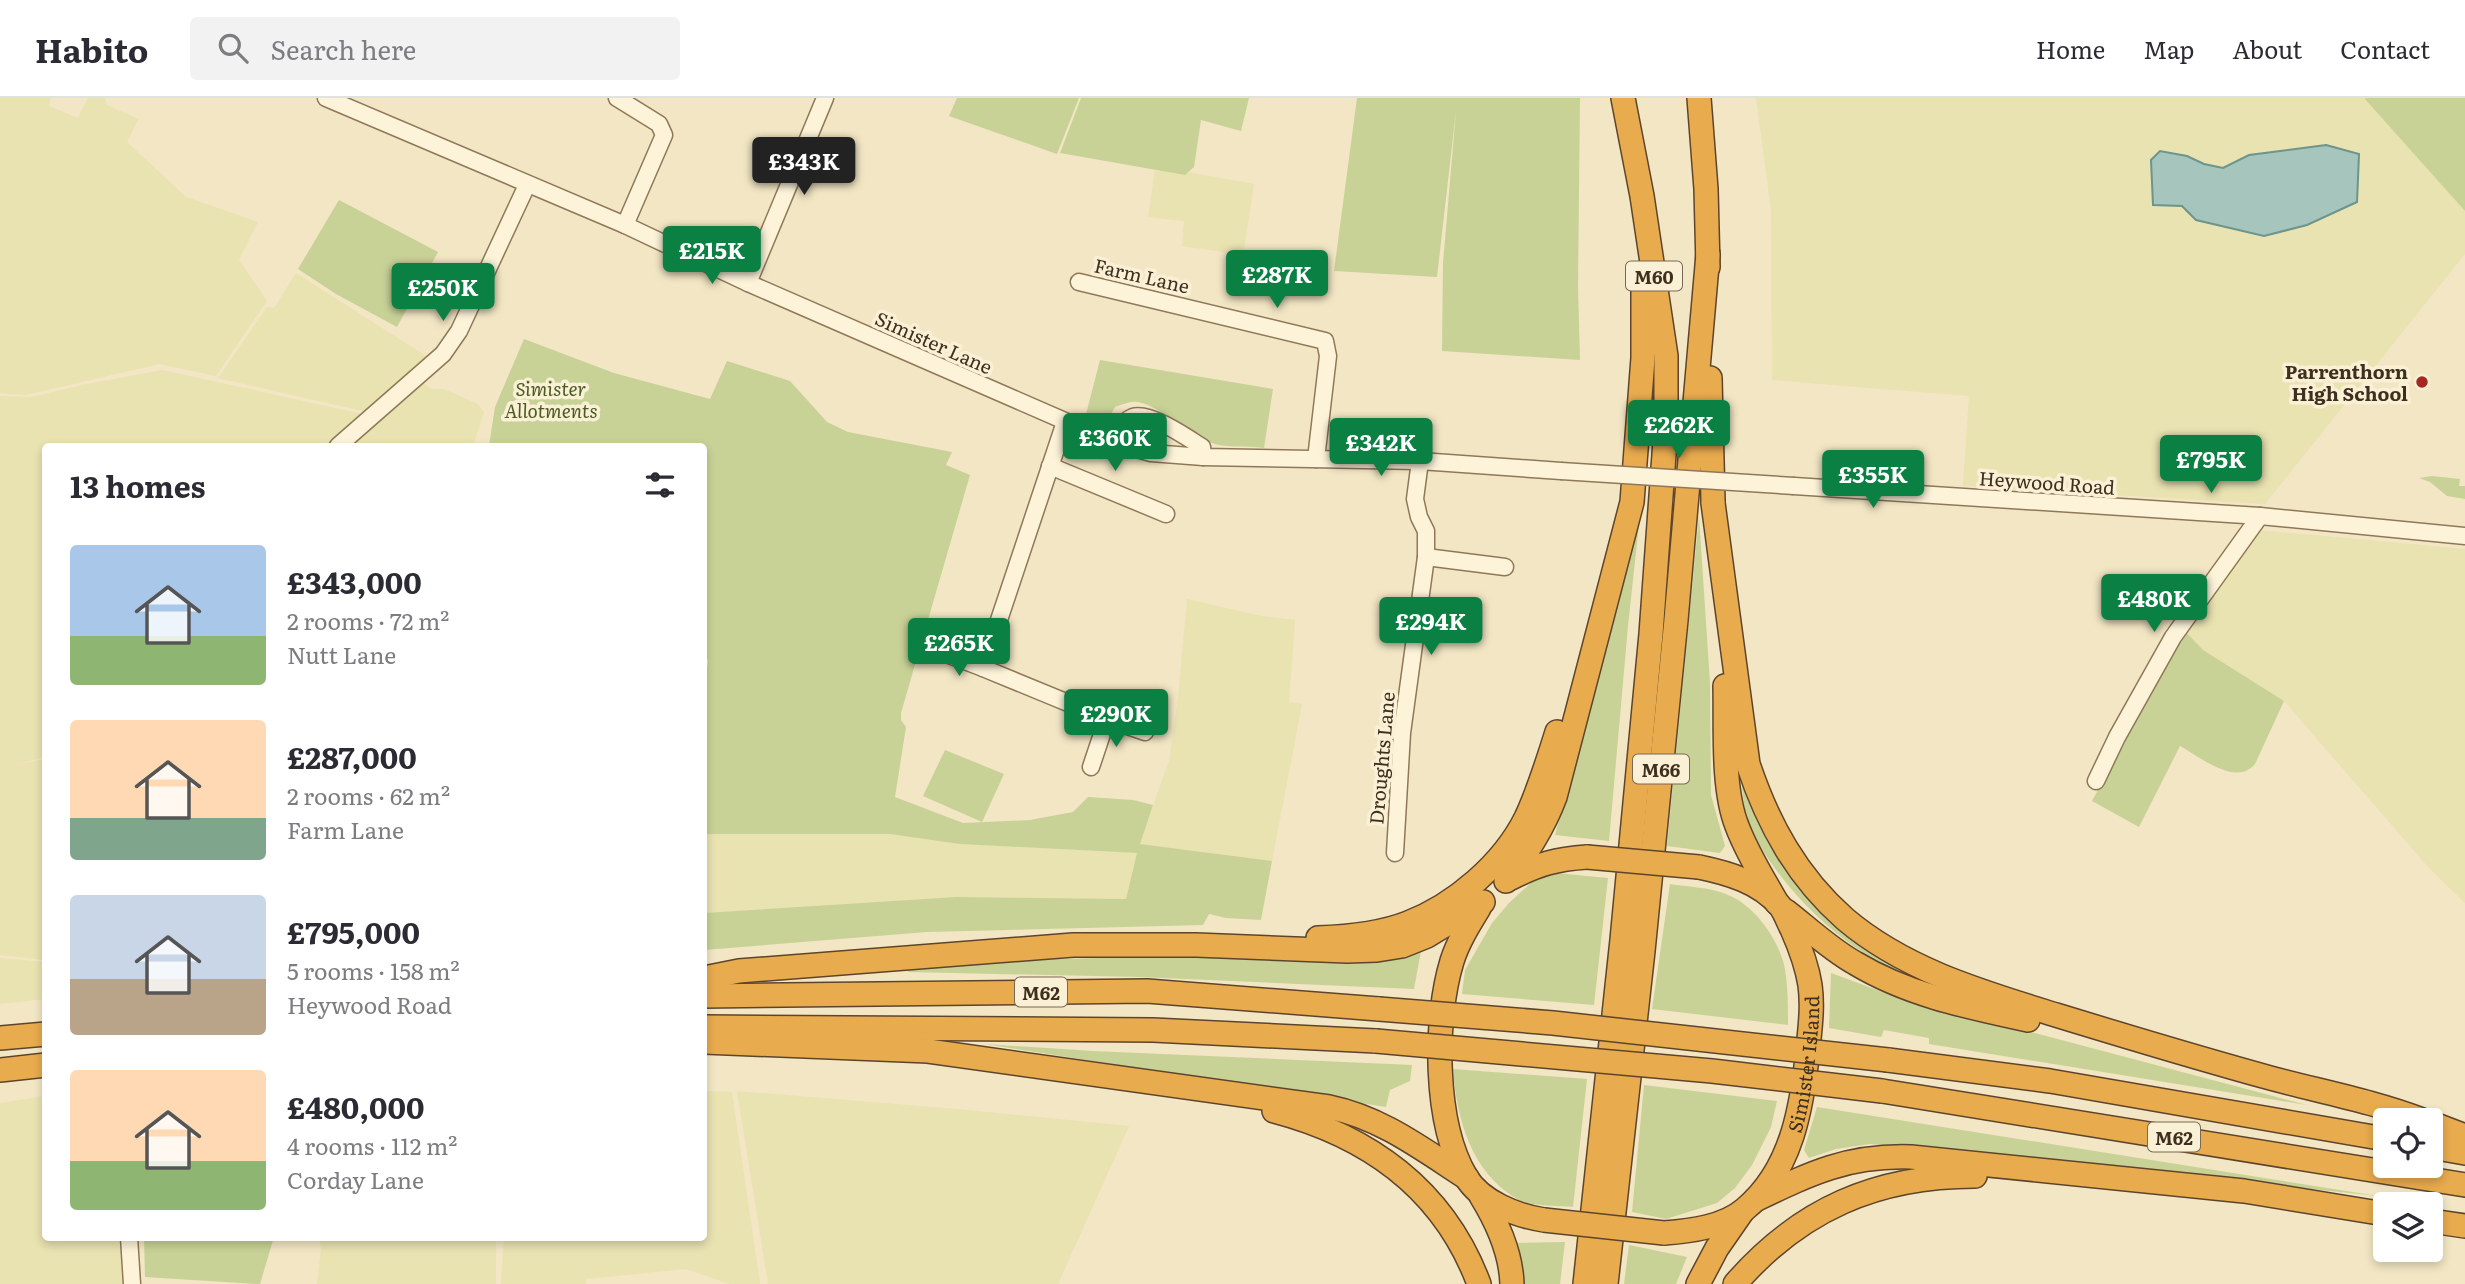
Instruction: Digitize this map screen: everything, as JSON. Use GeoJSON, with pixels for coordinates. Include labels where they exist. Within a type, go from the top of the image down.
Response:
{"type":"FeatureCollection","features":[{"type":"Feature","properties":{"kind":"highway","name":"M60"},"geometry":{"type":"LineString","coordinates":[[1623,98],[1642,196],[1666,356]]}},
{"type":"Feature","properties":{"kind":"highway","name":"M60"},"geometry":{"type":"LineString","coordinates":[[1699,98],[1708,254]]}},
{"type":"Feature","properties":{"kind":"highway"},"geometry":{"type":"LineString","coordinates":[[1506,881],[1545,824],[1555,797],[1632,502],[1643,358],[1642,196]]}},
{"type":"Feature","properties":{"kind":"highway"},"geometry":{"type":"LineString","coordinates":[[1708,254],[1713,503],[1748,764],[1772,826],[1792,860],[1815,889],[1844,918],[1868,936],[1922,967],[1972,988],[2195,1057],[2379,1108]]}},
{"type":"Feature","properties":{"kind":"highway","name":"M66"},"geometry":{"type":"LineString","coordinates":[[1606,1284],[1673,647],[1708,254]]}},
{"type":"Feature","properties":{"kind":"highway","name":"M66"},"geometry":{"type":"LineString","coordinates":[[1585,1284],[1656,582],[1666,428],[1666,356]]}},
{"type":"Feature","properties":{"kind":"highway","name":"Simister Island"},"geometry":{"type":"LineString","coordinates":[[1698,1284],[1717,1248],[1781,1163],[1795,1128],[1802,1096],[1812,1013],[1810,985],[1801,951],[1780,905],[1749,854],[1736,824],[1729,794],[1713,503]]}},
{"type":"Feature","properties":{"kind":"highway"},"geometry":{"type":"LineString","coordinates":[[1196,945],[1334,937],[1383,931],[1432,912],[1476,880],[1494,862],[1525,820],[1545,772],[1576,673],[1612,580]]}},
{"type":"Feature","properties":{"kind":"highway"},"geometry":{"type":"LineString","coordinates":[[707,977],[739,971],[1073,945],[1377,950],[1402,946],[1427,936],[1482,902],[1506,881],[1536,865],[1558,859],[1587,857],[1699,867],[1741,878],[1852,962],[1887,981],[1939,1000],[2195,1057]]}},
{"type":"Feature","properties":{"kind":"highway"},"geometry":{"type":"LineString","coordinates":[[1482,902],[1462,936],[1452,962],[1446,993],[1440,1061],[1444,1114],[1452,1145],[1502,1237],[1509,1259],[1512,1284]]}},
{"type":"Feature","properties":{"kind":"highway","name":"M62"},"geometry":{"type":"LineString","coordinates":[[707,996],[1147,991],[1566,1024],[2050,1081],[2373,1137]]}},
{"type":"Feature","properties":{"kind":"highway","name":"M62"},"geometry":{"type":"LineString","coordinates":[[707,1027],[1153,1030],[1376,1041],[1674,1068],[1882,1091],[2465,1185]]}},
{"type":"Feature","properties":{"kind":"highway"},"geometry":{"type":"LineString","coordinates":[[0,1038],[42,1034]]}},
{"type":"Feature","properties":{"kind":"highway"},"geometry":{"type":"LineString","coordinates":[[707,1042],[928,1051],[1353,1112],[1396,1131],[1511,1211],[1544,1220],[1664,1233],[1689,1231],[1716,1224],[1833,1165],[1884,1156],[2244,1191],[2373,1212]]}},
{"type":"Feature","properties":{"kind":"highway"},"geometry":{"type":"LineString","coordinates":[[0,1070],[42,1065]]}},
{"type":"Feature","properties":{"kind":"highway"},"geometry":{"type":"LineString","coordinates":[[1180,1086],[1290,1115],[1331,1130],[1371,1150],[1419,1187],[1439,1210],[1456,1235],[1479,1284]]}},
{"type":"Feature","properties":{"kind":"highway"},"geometry":{"type":"LineString","coordinates":[[2443,1128],[2465,1136]]}},
{"type":"Feature","properties":{"kind":"highway"},"geometry":{"type":"LineString","coordinates":[[2443,1149],[2465,1153]]}},
{"type":"Feature","properties":{"kind":"highway"},"geometry":{"type":"LineString","coordinates":[[1735,1284],[1772,1245],[1806,1220],[1847,1199],[1902,1182],[1940,1176],[2019,1176],[2244,1191]]}},
{"type":"Feature","properties":{"kind":"highway"},"geometry":{"type":"LineString","coordinates":[[2443,1223],[2465,1226]]}},
{"type":"Feature","properties":{"kind":"street","name":"Simister Lane"},"geometry":{"type":"LineString","coordinates":[[326,98],[354,104],[527,185],[625,225],[748,282],[1113,442],[1151,453],[1203,457],[1420,461],[1561,471]]}},
{"type":"Feature","properties":{"kind":"street"},"geometry":{"type":"LineString","coordinates":[[617,98],[659,124],[664,135],[625,225]]}},
{"type":"Feature","properties":{"kind":"street"},"geometry":{"type":"LineString","coordinates":[[748,282],[825,98]]}},
{"type":"Feature","properties":{"kind":"street"},"geometry":{"type":"LineString","coordinates":[[341,443],[443,355],[459,331],[527,185]]}},
{"type":"Feature","properties":{"kind":"street","name":"Farm Lane"},"geometry":{"type":"LineString","coordinates":[[1079,282],[1325,341],[1328,356],[1316,459]]}},
{"type":"Feature","properties":{"kind":"street"},"geometry":{"type":"LineString","coordinates":[[1113,442],[1120,426],[1132,417],[1140,416],[1174,430],[1202,447],[1203,457]]}},
{"type":"Feature","properties":{"kind":"street"},"geometry":{"type":"LineString","coordinates":[[983,668],[1065,422]]}},
{"type":"Feature","properties":{"kind":"street","name":"Droughts Lane"},"geometry":{"type":"LineString","coordinates":[[1395,853],[1402,733],[1426,557],[1426,531],[1415,499],[1420,461]]}},
{"type":"Feature","properties":{"kind":"street"},"geometry":{"type":"LineString","coordinates":[[1050,466],[1166,514]]}},
{"type":"Feature","properties":{"kind":"street","name":"Heywood Road"},"geometry":{"type":"LineString","coordinates":[[1561,471],[2260,516],[2465,536]]}},
{"type":"Feature","properties":{"kind":"street"},"geometry":{"type":"LineString","coordinates":[[2096,781],[2173,637],[2260,516]]}},
{"type":"Feature","properties":{"kind":"street"},"geometry":{"type":"LineString","coordinates":[[1426,557],[1505,567]]}},
{"type":"Feature","properties":{"kind":"street"},"geometry":{"type":"LineString","coordinates":[[949,655],[1145,732]]}},
{"type":"Feature","properties":{"kind":"street"},"geometry":{"type":"LineString","coordinates":[[1091,767],[1107,719]]}},
{"type":"Feature","properties":{"kind":"street"},"geometry":{"type":"LineString","coordinates":[[129,1241],[132,1284]]}},
{"type":"Feature","properties":{"kind":"shaded area"},"geometry":{"type":"Polygon","coordinates":[[[0,98],[51,98],[49,106],[78,118],[88,98],[105,98],[107,105],[138,119],[127,142],[186,197],[258,222],[239,260],[267,301],[216,376],[159,364],[26,395],[0,393],[0,98]]]}},
{"type":"Feature","properties":{"kind":"shaded area"},"geometry":{"type":"Polygon","coordinates":[[[1756,98],[2366,98],[2465,211],[2465,254],[2265,504],[1963,486],[1969,396],[1772,380],[1771,210],[1756,98]]]}},
{"type":"Feature","properties":{"kind":"shaded area"},"geometry":{"type":"Polygon","coordinates":[[[1155,170],[1185,175],[1188,172],[1254,184],[1243,255],[1182,246],[1184,221],[1148,217],[1155,170]]]}},
{"type":"Feature","properties":{"kind":"shaded area"},"geometry":{"type":"Polygon","coordinates":[[[296,273],[429,358],[367,412],[218,378],[267,307],[274,308],[296,273]]]}},
{"type":"Feature","properties":{"kind":"shaded area"},"geometry":{"type":"Polygon","coordinates":[[[162,370],[363,414],[331,443],[42,443],[42,758],[14,765],[42,760],[42,960],[0,955],[0,396],[31,397],[162,370]]]}},
{"type":"Feature","properties":{"kind":"shaded area"},"geometry":{"type":"Polygon","coordinates":[[[422,382],[431,389],[444,389],[478,404],[484,412],[474,443],[347,443],[422,382]]]}},
{"type":"Feature","properties":{"kind":"shaded area"},"geometry":{"type":"Polygon","coordinates":[[[2258,530],[2465,549],[2465,903],[2429,868],[2284,701],[2203,650],[2185,631],[2258,530]]]}},
{"type":"Feature","properties":{"kind":"shaded area"},"geometry":{"type":"Polygon","coordinates":[[[1187,599],[1261,616],[1295,620],[1289,702],[1302,704],[1272,861],[1139,844],[1169,761],[1187,599]]]}},
{"type":"Feature","properties":{"kind":"shaded area"},"geometry":{"type":"Polygon","coordinates":[[[707,827],[897,831],[960,844],[1137,853],[1126,899],[955,897],[707,913],[707,827]]]}},
{"type":"Feature","properties":{"kind":"shaded area"},"geometry":{"type":"Polygon","coordinates":[[[0,958],[42,962],[42,999],[0,1004],[0,958]]]}},
{"type":"Feature","properties":{"kind":"shaded area"},"geometry":{"type":"Polygon","coordinates":[[[707,1091],[732,1092],[760,1284],[730,1284],[686,1269],[586,1279],[586,1284],[501,1284],[504,1241],[707,1241],[707,1091]]]}},
{"type":"Feature","properties":{"kind":"shaded area"},"geometry":{"type":"Polygon","coordinates":[[[737,1091],[1129,1126],[1058,1284],[768,1284],[737,1091]]]}},
{"type":"Feature","properties":{"kind":"shaded area"},"geometry":{"type":"Polygon","coordinates":[[[42,1096],[42,1241],[121,1241],[122,1284],[0,1284],[0,1103],[42,1096]]]}},
{"type":"Feature","properties":{"kind":"shaded area"},"geometry":{"type":"Polygon","coordinates":[[[320,1241],[496,1241],[496,1284],[317,1284],[320,1241]]]}},
{"type":"Feature","properties":{"kind":"green space"},"geometry":{"type":"Polygon","coordinates":[[[957,98],[1079,98],[1057,154],[949,116],[957,98]]]}},
{"type":"Feature","properties":{"kind":"green space"},"geometry":{"type":"Polygon","coordinates":[[[1081,98],[1249,98],[1241,131],[1201,120],[1194,167],[1185,175],[1060,153],[1081,98]]]}},
{"type":"Feature","properties":{"kind":"green space"},"geometry":{"type":"Polygon","coordinates":[[[1357,98],[1580,98],[1580,360],[1442,351],[1443,263],[1456,111],[1437,277],[1334,271],[1357,98]]]}},
{"type":"Feature","properties":{"kind":"green space"},"geometry":{"type":"Polygon","coordinates":[[[2465,98],[2465,211],[2365,99],[2465,98]]]}},
{"type":"Feature","properties":{"kind":"green space"},"geometry":{"type":"Polygon","coordinates":[[[339,200],[438,252],[397,327],[336,294],[298,269],[339,200]]]}},
{"type":"Feature","properties":{"kind":"green space","name":"Simister Allotments"},"geometry":{"type":"Polygon","coordinates":[[[524,339],[614,373],[710,399],[727,361],[790,381],[827,422],[848,432],[952,452],[946,465],[970,475],[901,713],[901,720],[906,727],[895,797],[963,823],[1030,820],[1073,812],[1088,797],[1133,800],[1153,805],[1140,844],[1272,861],[1261,920],[1209,914],[1203,925],[927,932],[707,950],[707,913],[956,897],[1126,899],[1137,853],[960,844],[890,834],[707,834],[707,443],[489,443],[495,407],[524,339]]]}},
{"type":"Feature","properties":{"kind":"green space"},"geometry":{"type":"Polygon","coordinates":[[[1100,360],[1273,389],[1264,448],[1209,442],[1159,411],[1140,403],[1131,402],[1115,407],[1102,429],[1084,422],[1100,360]]]}},
{"type":"Feature","properties":{"kind":"green space"},"geometry":{"type":"Polygon","coordinates":[[[2432,476],[2460,479],[2459,486],[2465,486],[2465,499],[2447,496],[2430,482],[2419,478],[2432,476]]]}},
{"type":"Feature","properties":{"kind":"green space"},"geometry":{"type":"Polygon","coordinates":[[[1643,488],[1609,841],[1555,835],[1620,593],[1643,488]]]}},
{"type":"Feature","properties":{"kind":"green space"},"geometry":{"type":"Polygon","coordinates":[[[1699,516],[1710,683],[1711,795],[1725,846],[1720,853],[1667,846],[1699,516]]]}},
{"type":"Feature","properties":{"kind":"green space"},"geometry":{"type":"Polygon","coordinates":[[[2185,631],[2203,650],[2284,701],[2255,764],[2247,770],[2238,772],[2218,768],[2180,746],[2139,827],[2092,801],[2185,631]]]}},
{"type":"Feature","properties":{"kind":"green space"},"geometry":{"type":"Polygon","coordinates":[[[945,750],[1004,774],[982,822],[923,796],[945,750]]]}},
{"type":"Feature","properties":{"kind":"green space"},"geometry":{"type":"Polygon","coordinates":[[[1741,780],[1774,851],[1807,897],[1830,920],[1956,995],[1875,959],[1847,941],[1812,911],[1779,874],[1755,836],[1746,812],[1741,780]]]}},
{"type":"Feature","properties":{"kind":"green space"},"geometry":{"type":"Polygon","coordinates":[[[1556,873],[1608,878],[1594,1005],[1462,994],[1465,970],[1492,923],[1534,880],[1556,873]]]}},
{"type":"Feature","properties":{"kind":"green space"},"geometry":{"type":"Polygon","coordinates":[[[1670,884],[1723,893],[1735,898],[1756,915],[1773,938],[1784,964],[1788,1025],[1652,1009],[1670,884]]]}},
{"type":"Feature","properties":{"kind":"green space"},"geometry":{"type":"Polygon","coordinates":[[[1421,951],[1414,989],[1139,977],[908,972],[908,964],[1181,957],[1332,962],[1362,961],[1421,951]]]}},
{"type":"Feature","properties":{"kind":"green space"},"geometry":{"type":"Polygon","coordinates":[[[1831,973],[1888,994],[2307,1105],[1929,1044],[1929,1038],[1884,1030],[1881,1037],[1829,1028],[1831,973]]]}},
{"type":"Feature","properties":{"kind":"green space"},"geometry":{"type":"Polygon","coordinates":[[[984,1044],[1412,1065],[1410,1081],[1390,1090],[1386,1107],[984,1044]]]}},
{"type":"Feature","properties":{"kind":"green space"},"geometry":{"type":"Polygon","coordinates":[[[1453,1069],[1587,1079],[1573,1207],[1524,1202],[1503,1189],[1489,1175],[1478,1160],[1463,1126],[1453,1069]]]}},
{"type":"Feature","properties":{"kind":"green space"},"geometry":{"type":"Polygon","coordinates":[[[1644,1085],[1777,1101],[1771,1127],[1752,1165],[1735,1188],[1717,1203],[1666,1219],[1632,1212],[1644,1085]]]}},
{"type":"Feature","properties":{"kind":"green space"},"geometry":{"type":"Polygon","coordinates":[[[1817,1107],[2373,1195],[1870,1144],[1836,1149],[1809,1158],[1804,1150],[1817,1107]]]}},
{"type":"Feature","properties":{"kind":"green space"},"geometry":{"type":"Polygon","coordinates":[[[144,1241],[273,1241],[260,1284],[145,1277],[144,1241]]]}},
{"type":"Feature","properties":{"kind":"green space"},"geometry":{"type":"Polygon","coordinates":[[[1565,1242],[1560,1284],[1516,1284],[1512,1243],[1565,1242]]]}},
{"type":"Feature","properties":{"kind":"green space"},"geometry":{"type":"Polygon","coordinates":[[[1629,1245],[1687,1257],[1676,1284],[1624,1284],[1629,1245]]]}},
{"type":"Feature","properties":{"kind":"water"},"geometry":{"type":"Polygon","coordinates":[[[2326,145],[2359,154],[2357,202],[2307,225],[2264,236],[2196,220],[2182,206],[2153,205],[2151,160],[2160,151],[2187,156],[2204,164],[2223,168],[2249,155],[2326,145]]]}},
{"type":"Feature","properties":{"kind":"place","name":"Parrenthorn High School"},"geometry":{"type":"Point","coordinates":[2422,382]}}]}
